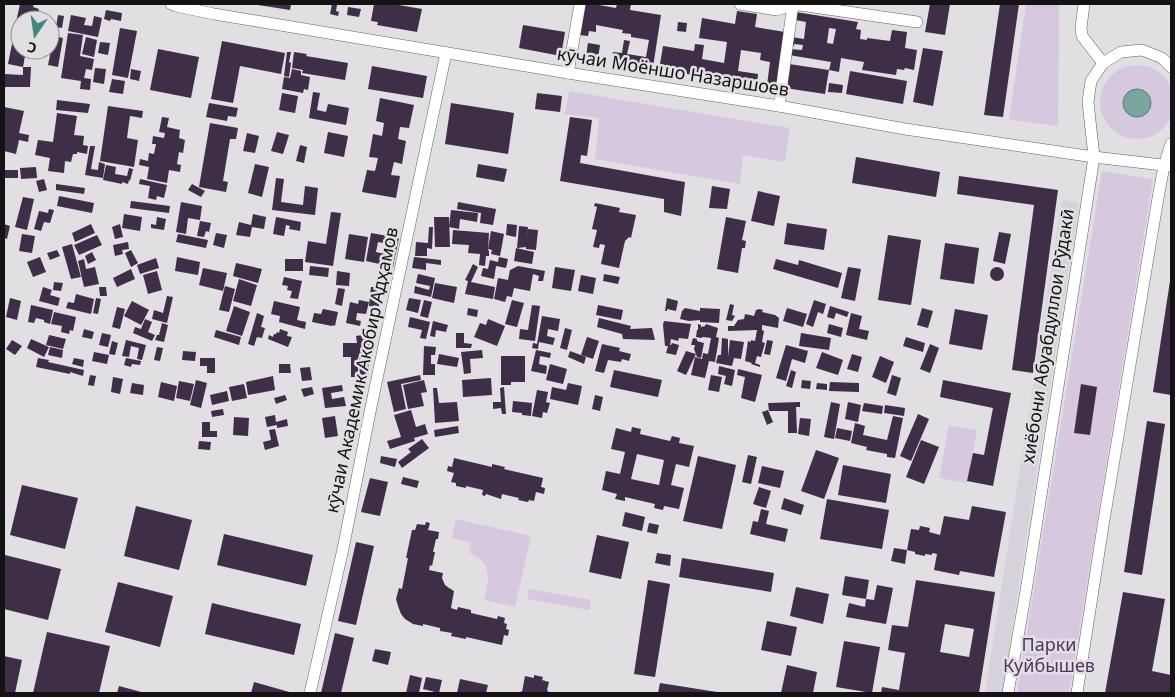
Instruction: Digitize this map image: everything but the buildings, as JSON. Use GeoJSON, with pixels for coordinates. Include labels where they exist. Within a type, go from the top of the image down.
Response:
{"type":"FeatureCollection","features":[{"type":"Feature","properties":{"kind":"street","name":"кӯчаи Моёншо Назаршоев"},"geometry":{"type":"LineString","coordinates":[[171,4],[214,14],[779,106],[905,129],[1168,166]]}},
{"type":"Feature","properties":{"kind":"street"},"geometry":{"type":"LineString","coordinates":[[568,73],[580,4]]}},
{"type":"Feature","properties":{"kind":"street"},"geometry":{"type":"LineString","coordinates":[[740,4],[777,10],[793,4],[918,22]]}},
{"type":"Feature","properties":{"kind":"street"},"geometry":{"type":"LineString","coordinates":[[779,106],[793,4]]}},
{"type":"Feature","properties":{"kind":"street"},"geometry":{"type":"LineString","coordinates":[[1084,4],[1082,36],[1102,63],[1121,52],[1142,50],[1162,58],[1171,67]]}},
{"type":"Feature","properties":{"kind":"street","name":"кӯчаи Академик Акобир Адҳамов"},"geometry":{"type":"LineString","coordinates":[[310,693],[343,549],[446,53]]}},
{"type":"Feature","properties":{"kind":"street","name":"хиёбони Абуабдуллои Рӯдакӣ"},"geometry":{"type":"LineString","coordinates":[[1008,693],[1028,582],[1094,156],[1088,102],[1091,81],[1102,63]]}},
{"type":"Feature","properties":{"kind":"street"},"geometry":{"type":"LineString","coordinates":[[1077,693],[1158,198],[1168,166],[1171,144]]}},
{"type":"Feature","properties":{"kind":"shaded area"},"geometry":{"type":"Polygon","coordinates":[[[1137,89],[1147,93],[1151,103],[1147,113],[1137,117],[1127,113],[1123,103],[1127,93],[1137,89]]]}},
{"type":"Feature","properties":{"kind":"shaded area"},"geometry":{"type":"Polygon","coordinates":[[[1062,200],[1079,203],[1002,693],[985,693],[1062,200]]]}},
{"type":"Feature","properties":{"kind":"green space"},"geometry":{"type":"Polygon","coordinates":[[[1026,4],[1059,4],[1058,126],[1009,120],[1026,4]]]}},
{"type":"Feature","properties":{"kind":"green space"},"geometry":{"type":"Polygon","coordinates":[[[1137,65],[1151,68],[1163,76],[1171,88],[1174,102],[1171,116],[1163,128],[1151,136],[1137,139],[1123,136],[1111,128],[1103,116],[1100,102],[1103,88],[1111,76],[1123,68],[1137,65]]]}},
{"type":"Feature","properties":{"kind":"green space"},"geometry":{"type":"Polygon","coordinates":[[[569,91],[790,128],[785,162],[743,155],[740,184],[595,159],[599,118],[565,114],[569,91]]]}},
{"type":"Feature","properties":{"kind":"green space","name":"Парки Куйбышев"},"geometry":{"type":"Polygon","coordinates":[[[1102,171],[1153,179],[1069,693],[1017,693],[1102,171]]]}},
{"type":"Feature","properties":{"kind":"green space"},"geometry":{"type":"Polygon","coordinates":[[[949,425],[977,430],[967,483],[939,478],[949,425]]]}},
{"type":"Feature","properties":{"kind":"green space"},"geometry":{"type":"Polygon","coordinates":[[[456,519],[531,536],[515,607],[484,600],[488,580],[487,570],[482,561],[469,552],[471,543],[452,538],[456,519]]]}},
{"type":"Feature","properties":{"kind":"green space"},"geometry":{"type":"Polygon","coordinates":[[[529,589],[591,600],[589,610],[527,599],[529,589]]]}}]}
